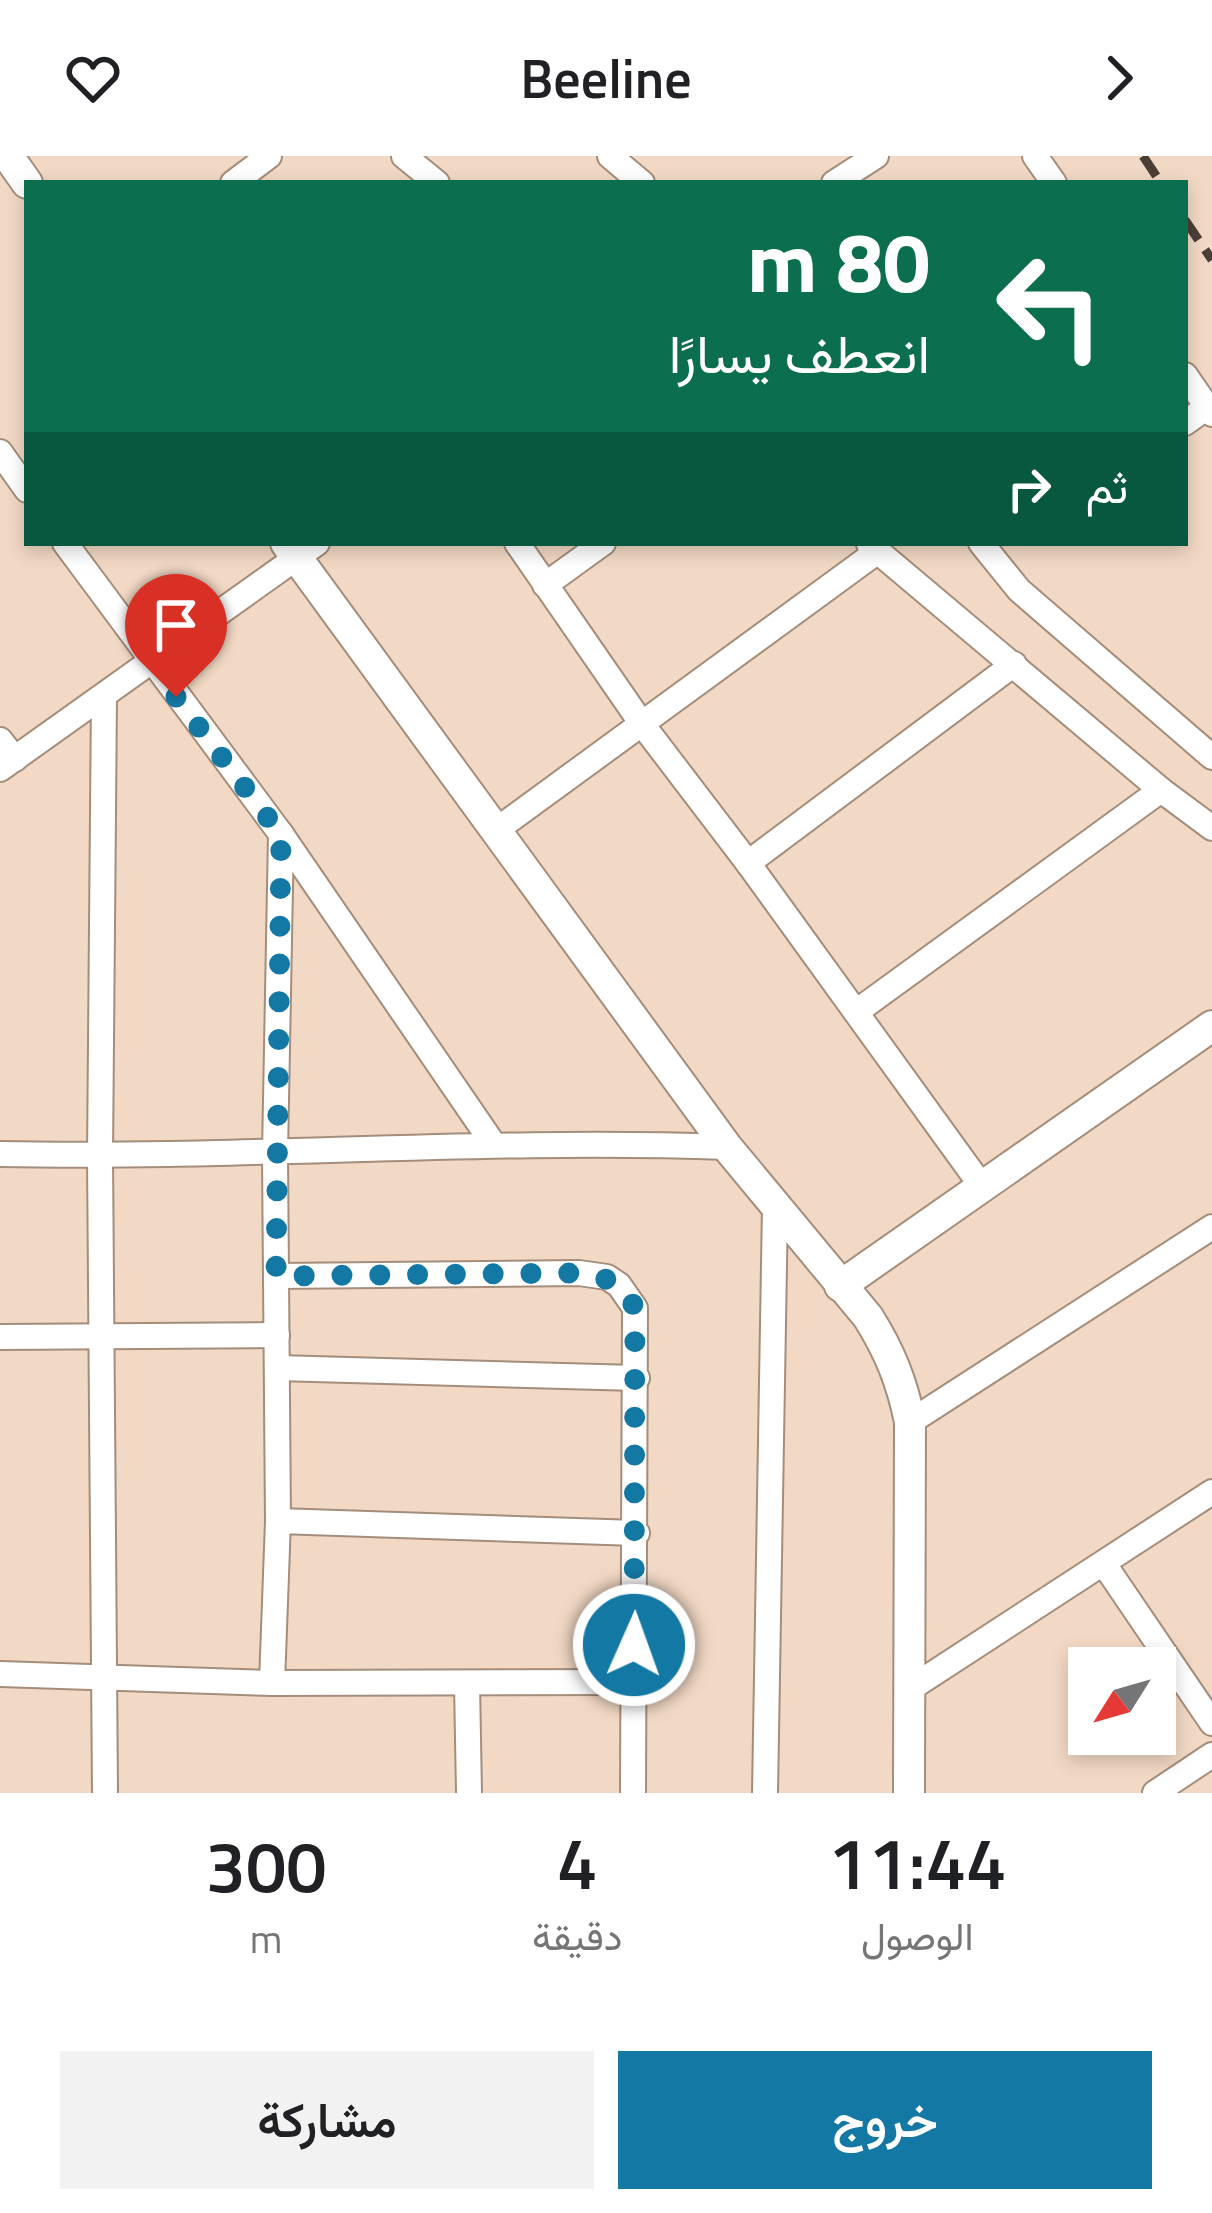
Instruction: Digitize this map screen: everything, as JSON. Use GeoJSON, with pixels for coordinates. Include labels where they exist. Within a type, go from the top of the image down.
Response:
{"type":"FeatureCollection","features":[{"type":"Feature","properties":{"kind":"street"},"geometry":{"type":"LineString","coordinates":[[237,180],[269,156]]}},
{"type":"Feature","properties":{"kind":"street"},"geometry":{"type":"LineString","coordinates":[[404,156],[433,180]]}},
{"type":"Feature","properties":{"kind":"street"},"geometry":{"type":"LineString","coordinates":[[610,156],[638,180]]}},
{"type":"Feature","properties":{"kind":"street"},"geometry":{"type":"LineString","coordinates":[[1188,378],[1210,411]]}},
{"type":"Feature","properties":{"kind":"street"},"geometry":{"type":"LineString","coordinates":[[0,452],[24,486]]}},
{"type":"Feature","properties":{"kind":"street"},"geometry":{"type":"LineString","coordinates":[[67,546],[281,835],[494,1145]]}},
{"type":"Feature","properties":{"kind":"street"},"geometry":{"type":"LineString","coordinates":[[520,546],[642,724],[983,1188]]}},
{"type":"Feature","properties":{"kind":"street"},"geometry":{"type":"LineString","coordinates":[[545,585],[599,546]]}},
{"type":"Feature","properties":{"kind":"street"},"geometry":{"type":"LineString","coordinates":[[495,831],[873,547],[1212,828]]}},
{"type":"Feature","properties":{"kind":"street"},"geometry":{"type":"LineString","coordinates":[[5,756],[104,697],[300,548],[495,831],[727,1147],[886,1346],[901,1376],[910,1422],[909,1793]]}},
{"type":"Feature","properties":{"kind":"street"},"geometry":{"type":"LineString","coordinates":[[995,548],[1019,590],[1212,757]]}},
{"type":"Feature","properties":{"kind":"street"},"geometry":{"type":"LineString","coordinates":[[748,863],[1014,664]]}},
{"type":"Feature","properties":{"kind":"street"},"geometry":{"type":"LineString","coordinates":[[104,697],[100,1156],[105,1793]]}},
{"type":"Feature","properties":{"kind":"street"},"geometry":{"type":"LineString","coordinates":[[856,1012],[1161,790]]}},
{"type":"Feature","properties":{"kind":"street"},"geometry":{"type":"LineString","coordinates":[[272,1683],[278,1521],[275,1154],[281,835]]}},
{"type":"Feature","properties":{"kind":"street"},"geometry":{"type":"LineString","coordinates":[[840,1286],[1212,1026]]}},
{"type":"Feature","properties":{"kind":"street"},"geometry":{"type":"LineString","coordinates":[[0,1154],[275,1154],[494,1145],[727,1147]]}},
{"type":"Feature","properties":{"kind":"street"},"geometry":{"type":"LineString","coordinates":[[765,1793],[775,1206]]}},
{"type":"Feature","properties":{"kind":"street"},"geometry":{"type":"LineString","coordinates":[[910,1422],[1212,1227]]}},
{"type":"Feature","properties":{"kind":"street"},"geometry":{"type":"LineString","coordinates":[[276,1276],[579,1273],[607,1277],[620,1286],[635,1308],[637,1378],[633,1793]]}},
{"type":"Feature","properties":{"kind":"street"},"geometry":{"type":"LineString","coordinates":[[0,1337],[277,1335]]}},
{"type":"Feature","properties":{"kind":"street"},"geometry":{"type":"LineString","coordinates":[[277,1368],[637,1378]]}},
{"type":"Feature","properties":{"kind":"street"},"geometry":{"type":"LineString","coordinates":[[908,1690],[1212,1492]]}},
{"type":"Feature","properties":{"kind":"street"},"geometry":{"type":"LineString","coordinates":[[278,1521],[637,1533]]}},
{"type":"Feature","properties":{"kind":"street"},"geometry":{"type":"LineString","coordinates":[[1104,1564],[1212,1723]]}},
{"type":"Feature","properties":{"kind":"street"},"geometry":{"type":"LineString","coordinates":[[0,1674],[272,1683],[633,1682]]}},
{"type":"Feature","properties":{"kind":"street"},"geometry":{"type":"LineString","coordinates":[[467,1683],[470,1793]]}},
{"type":"Feature","properties":{"kind":"street"},"geometry":{"type":"LineString","coordinates":[[1154,1793],[1212,1755]]}},
{"type":"Feature","properties":{"kind":"railway"},"geometry":{"type":"LineString","coordinates":[[1143,156],[1159,180]]}},
{"type":"Feature","properties":{"kind":"railway"},"geometry":{"type":"LineString","coordinates":[[1188,224],[1212,260]]}},
{"type":"Feature","properties":{"kind":"route"},"geometry":{"type":"LineString","coordinates":[[176,697],[281,835],[276,1276],[579,1273],[607,1277],[620,1286],[635,1308],[634,1645]]}}]}
